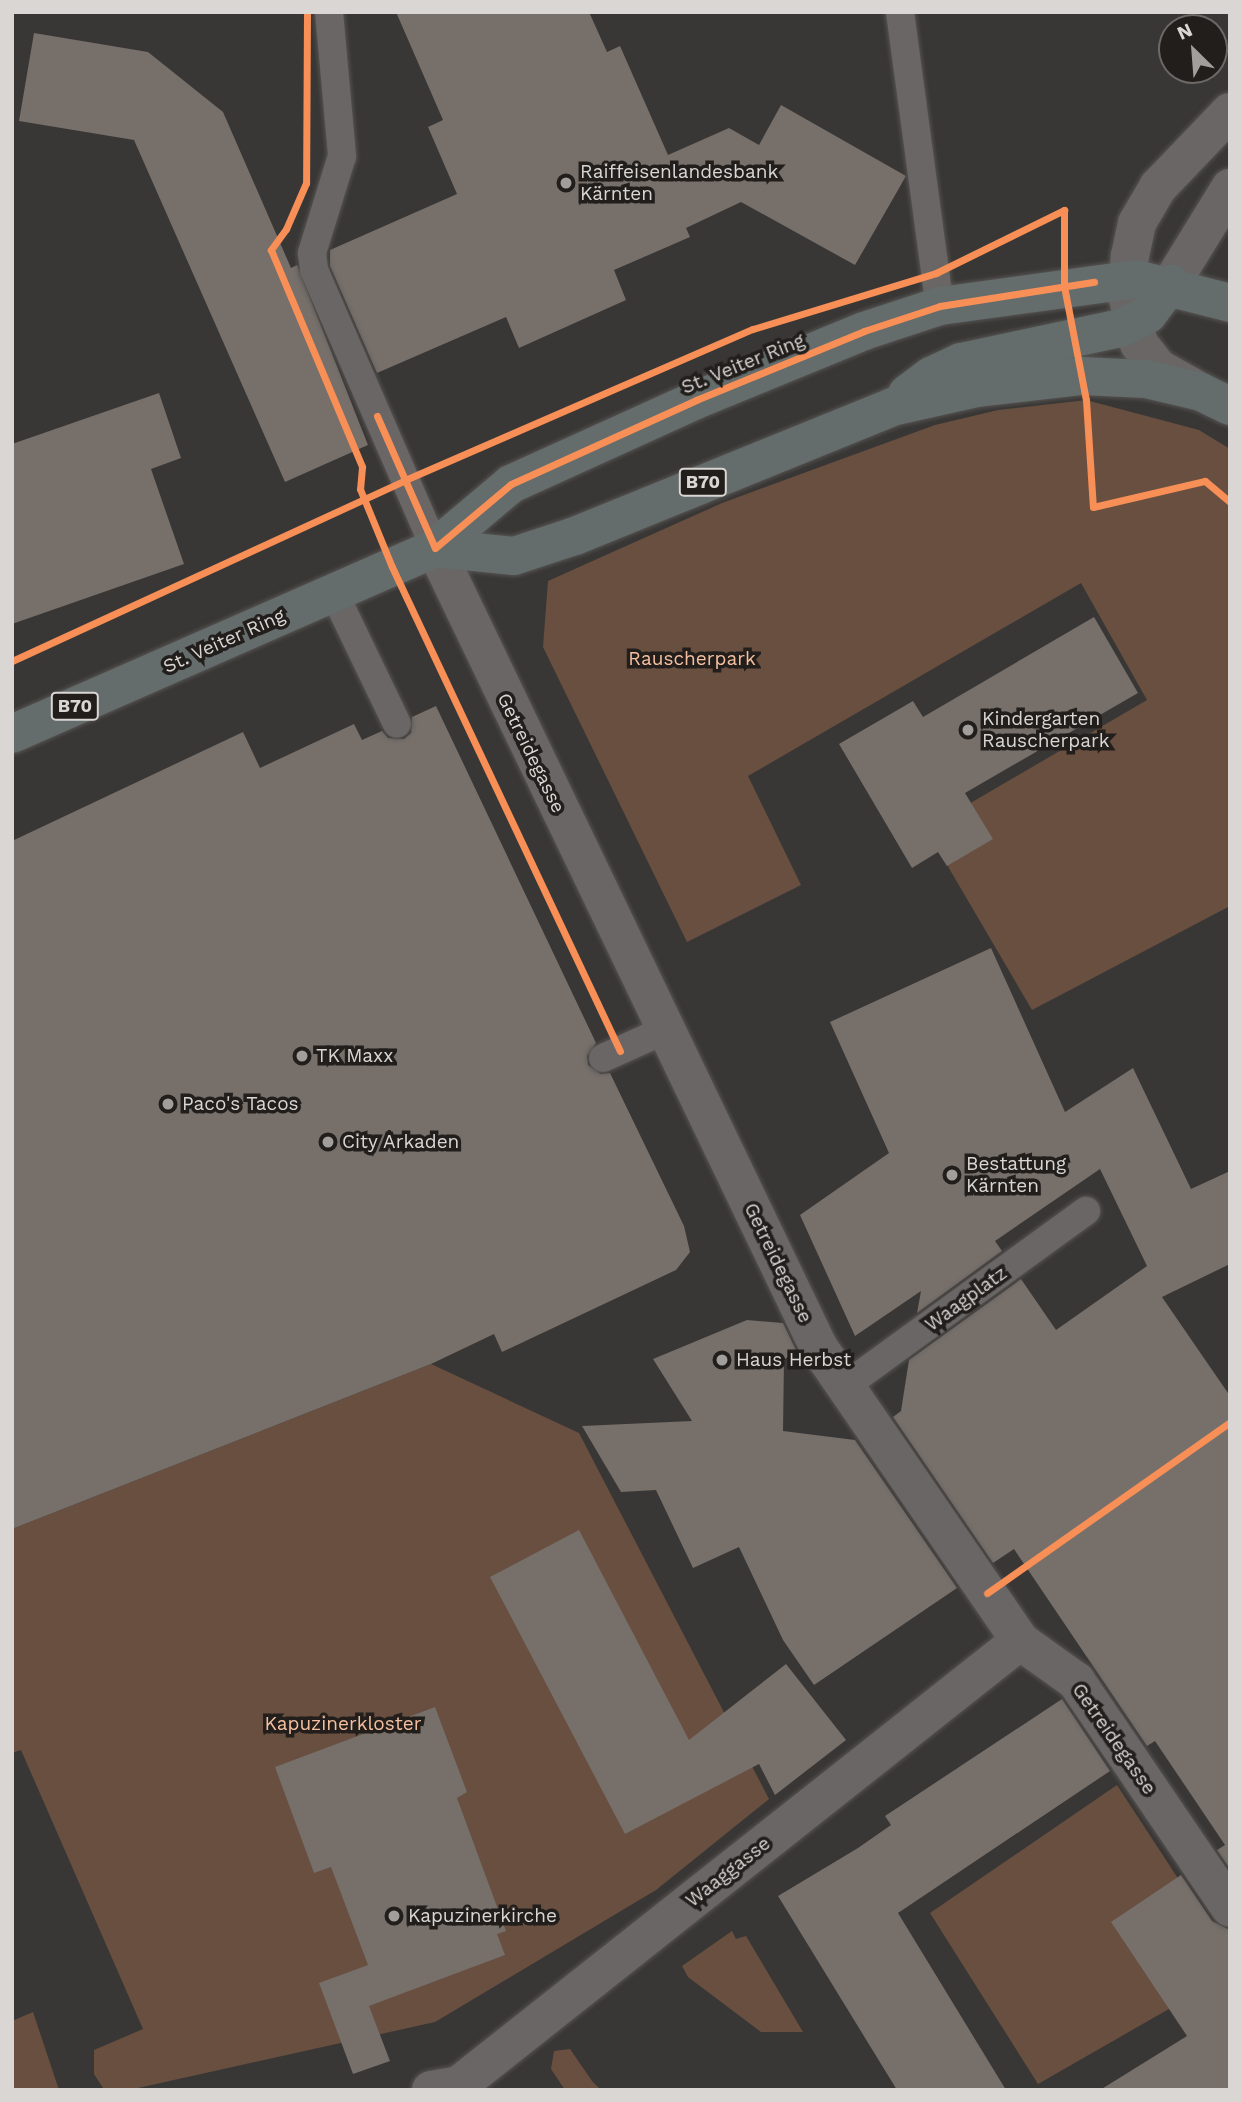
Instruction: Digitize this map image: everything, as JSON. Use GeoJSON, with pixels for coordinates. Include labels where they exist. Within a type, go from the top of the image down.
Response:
{"type":"FeatureCollection","features":[{"type":"Feature","properties":{"kind":"main road","name":"St. Veiter Ring"},"geometry":{"type":"LineString","coordinates":[[12,734],[435,548],[511,484],[696,400],[864,331],[940,306],[1111,281]]}},
{"type":"Feature","properties":{"kind":"main road","name":"B70"},"geometry":{"type":"LineString","coordinates":[[1111,281],[1171,285],[1230,303]]}},
{"type":"Feature","properties":{"kind":"main road","name":"St. Veiter Ring"},"geometry":{"type":"LineString","coordinates":[[892,407],[931,376],[961,362],[1131,323],[1148,314],[1171,285]]}},
{"type":"Feature","properties":{"kind":"main road","name":"St. Veiter Ring"},"geometry":{"type":"LineString","coordinates":[[435,548],[514,556],[575,536],[892,407],[976,388],[1082,376],[1146,379],[1215,399]]}},
{"type":"Feature","properties":{"kind":"street"},"geometry":{"type":"LineString","coordinates":[[1215,399],[1158,368],[1139,344],[1111,281],[1137,223],[1158,187],[1230,112]]}},
{"type":"Feature","properties":{"kind":"street"},"geometry":{"type":"LineString","coordinates":[[1171,285],[1230,188]]}},
{"type":"Feature","properties":{"kind":"street","name":"Getreidegasse"},"geometry":{"type":"LineString","coordinates":[[435,548],[819,1348],[1020,1641],[1076,1681],[1230,1908]]}},
{"type":"Feature","properties":{"kind":"street","name":"Waaggasse"},"geometry":{"type":"LineString","coordinates":[[451,2088],[1020,1641]]}},
{"type":"Feature","properties":{"kind":"lane"},"geometry":{"type":"LineString","coordinates":[[329,12],[342,156],[312,253],[314,271],[435,548]]}},
{"type":"Feature","properties":{"kind":"lane"},"geometry":{"type":"LineString","coordinates":[[900,12],[940,306]]}},
{"type":"Feature","properties":{"kind":"lane"},"geometry":{"type":"LineString","coordinates":[[334,593],[397,724]]}},
{"type":"Feature","properties":{"kind":"lane"},"geometry":{"type":"LineString","coordinates":[[603,1058],[665,1030]]}},
{"type":"Feature","properties":{"kind":"lane","name":"Waagplatz"},"geometry":{"type":"LineString","coordinates":[[845,1386],[1086,1211]]}},
{"type":"Feature","properties":{"kind":"green space","name":"Rauscherpark"},"geometry":{"type":"Polygon","coordinates":[[[1086,400],[1199,430],[1230,449],[1230,906],[1032,1010],[926,829],[1147,700],[1081,583],[748,776],[801,885],[687,942],[543,647],[548,581],[722,503],[935,425],[998,410],[1086,400]]]}},
{"type":"Feature","properties":{"kind":"green space","name":"Kapuzinerkloster"},"geometry":{"type":"Polygon","coordinates":[[[431,1364],[579,1433],[769,1799],[656,1890],[435,2022],[129,2090],[103,2088],[94,2074],[94,2050],[143,2029],[21,1750],[12,1753],[12,1529],[431,1364]]]}},
{"type":"Feature","properties":{"kind":"green space"},"geometry":{"type":"Polygon","coordinates":[[[1117,1785],[1230,1958],[1230,1974],[1038,2084],[930,1913],[1117,1785]]]}},
{"type":"Feature","properties":{"kind":"green space"},"geometry":{"type":"Polygon","coordinates":[[[732,1931],[736,1939],[746,1936],[803,2032],[761,2032],[688,1977],[682,1966],[732,1931]]]}},
{"type":"Feature","properties":{"kind":"green space"},"geometry":{"type":"Polygon","coordinates":[[[33,2012],[59,2090],[12,2090],[12,2021],[33,2012]]]}},
{"type":"Feature","properties":{"kind":"green space"},"geometry":{"type":"Polygon","coordinates":[[[570,2049],[601,2090],[565,2090],[551,2069],[554,2051],[570,2049]]]}},
{"type":"Feature","properties":{"kind":"building","name":"Raiffeisenlandesbank Kärnten"},"geometry":{"type":"Polygon","coordinates":[[[396,12],[589,12],[607,52],[620,46],[668,155],[729,128],[759,145],[781,105],[906,176],[855,265],[741,202],[686,228],[690,237],[614,270],[626,300],[519,348],[506,317],[377,373],[330,266],[330,250],[457,194],[428,127],[443,120],[396,12]]]}},
{"type":"Feature","properties":{"kind":"building"},"geometry":{"type":"Polygon","coordinates":[[[34,33],[148,52],[223,112],[291,268],[297,265],[368,445],[285,482],[134,140],[19,121],[34,33]]]}},
{"type":"Feature","properties":{"kind":"building"},"geometry":{"type":"Polygon","coordinates":[[[159,393],[181,458],[151,469],[184,564],[12,624],[12,444],[159,393]]]}},
{"type":"Feature","properties":{"kind":"building","name":"Kindergarten Rauscherpark"},"geometry":{"type":"Polygon","coordinates":[[[1094,617],[1138,693],[965,793],[993,839],[947,866],[938,852],[912,868],[839,744],[913,701],[923,717],[1094,617]]]}},
{"type":"Feature","properties":{"kind":"building","name":"City Arkaden"},"geometry":{"type":"Polygon","coordinates":[[[436,706],[596,1043],[587,1056],[588,1065],[601,1074],[610,1073],[684,1226],[690,1252],[676,1270],[502,1352],[494,1334],[431,1364],[12,1529],[12,841],[243,732],[260,768],[354,724],[362,740],[382,731],[388,738],[404,739],[411,733],[412,717],[436,706]]]}},
{"type":"Feature","properties":{"kind":"building"},"geometry":{"type":"Polygon","coordinates":[[[991,948],[1065,1112],[1133,1068],[1191,1189],[1230,1171],[1230,1264],[1162,1297],[1230,1396],[1230,1869],[1217,1850],[1225,1845],[1155,1741],[1147,1746],[1014,1549],[993,1563],[893,1417],[901,1411],[909,1360],[1021,1279],[1056,1330],[1147,1266],[1100,1169],[995,1241],[1002,1251],[917,1313],[921,1291],[855,1336],[800,1215],[889,1153],[830,1022],[991,948]]]}},
{"type":"Feature","properties":{"kind":"building"},"geometry":{"type":"Polygon","coordinates":[[[747,1320],[783,1323],[796,1350],[784,1360],[783,1431],[855,1440],[957,1588],[814,1685],[783,1640],[739,1547],[693,1568],[656,1490],[621,1492],[582,1426],[692,1421],[653,1359],[747,1320]]]}},
{"type":"Feature","properties":{"kind":"building"},"geometry":{"type":"Polygon","coordinates":[[[579,1530],[689,1740],[786,1664],[846,1740],[775,1795],[759,1764],[625,1834],[490,1577],[579,1530]]]}},
{"type":"Feature","properties":{"kind":"building"},"geometry":{"type":"Polygon","coordinates":[[[1062,1699],[1110,1771],[898,1913],[1006,2090],[897,2090],[778,1896],[858,1848],[891,1825],[885,1816],[1062,1699]]]}},
{"type":"Feature","properties":{"kind":"building"},"geometry":{"type":"Polygon","coordinates":[[[435,1707],[467,1792],[457,1798],[506,1931],[497,1934],[505,1955],[369,2006],[390,2061],[353,2074],[319,1983],[368,1965],[331,1867],[314,1873],[275,1767],[435,1707]]]}},
{"type":"Feature","properties":{"kind":"building"},"geometry":{"type":"Polygon","coordinates":[[[1181,1875],[1212,1921],[1230,1930],[1230,2090],[1100,2090],[1187,2036],[1111,1922],[1181,1875]]]}},
{"type":"Feature","properties":{"kind":"cycle path"},"geometry":{"type":"LineString","coordinates":[[307,12],[306,183],[286,229],[271,250],[362,467],[360,489],[392,567],[620,1051]]}},
{"type":"Feature","properties":{"kind":"cycle path"},"geometry":{"type":"LineString","coordinates":[[12,661],[405,480],[753,329],[936,273],[1064,210],[1064,286],[1086,400],[1093,507],[1205,481],[1230,502]]}},
{"type":"Feature","properties":{"kind":"cycle path"},"geometry":{"type":"LineString","coordinates":[[377,416],[435,548],[511,484],[696,400],[864,331],[940,306],[1094,282]]}},
{"type":"Feature","properties":{"kind":"cycle path"},"geometry":{"type":"LineString","coordinates":[[987,1593],[1230,1422]]}},
{"type":"Feature","properties":{"kind":"place","name":"Raiffeisenlandesbank Kärnten"},"geometry":{"type":"Point","coordinates":[566,183]}},
{"type":"Feature","properties":{"kind":"place","name":"Kindergarten Rauscherpark"},"geometry":{"type":"Point","coordinates":[968,730]}},
{"type":"Feature","properties":{"kind":"place","name":"TK Maxx"},"geometry":{"type":"Point","coordinates":[302,1056]}},
{"type":"Feature","properties":{"kind":"place","name":"Paco's Tacos"},"geometry":{"type":"Point","coordinates":[168,1104]}},
{"type":"Feature","properties":{"kind":"place","name":"City Arkaden"},"geometry":{"type":"Point","coordinates":[328,1142]}},
{"type":"Feature","properties":{"kind":"place","name":"Bestattung Kärnten"},"geometry":{"type":"Point","coordinates":[952,1175]}},
{"type":"Feature","properties":{"kind":"place","name":"Haus Herbst"},"geometry":{"type":"Point","coordinates":[722,1360]}},
{"type":"Feature","properties":{"kind":"place","name":"Kapuzinerkirche"},"geometry":{"type":"Point","coordinates":[394,1916]}}]}
